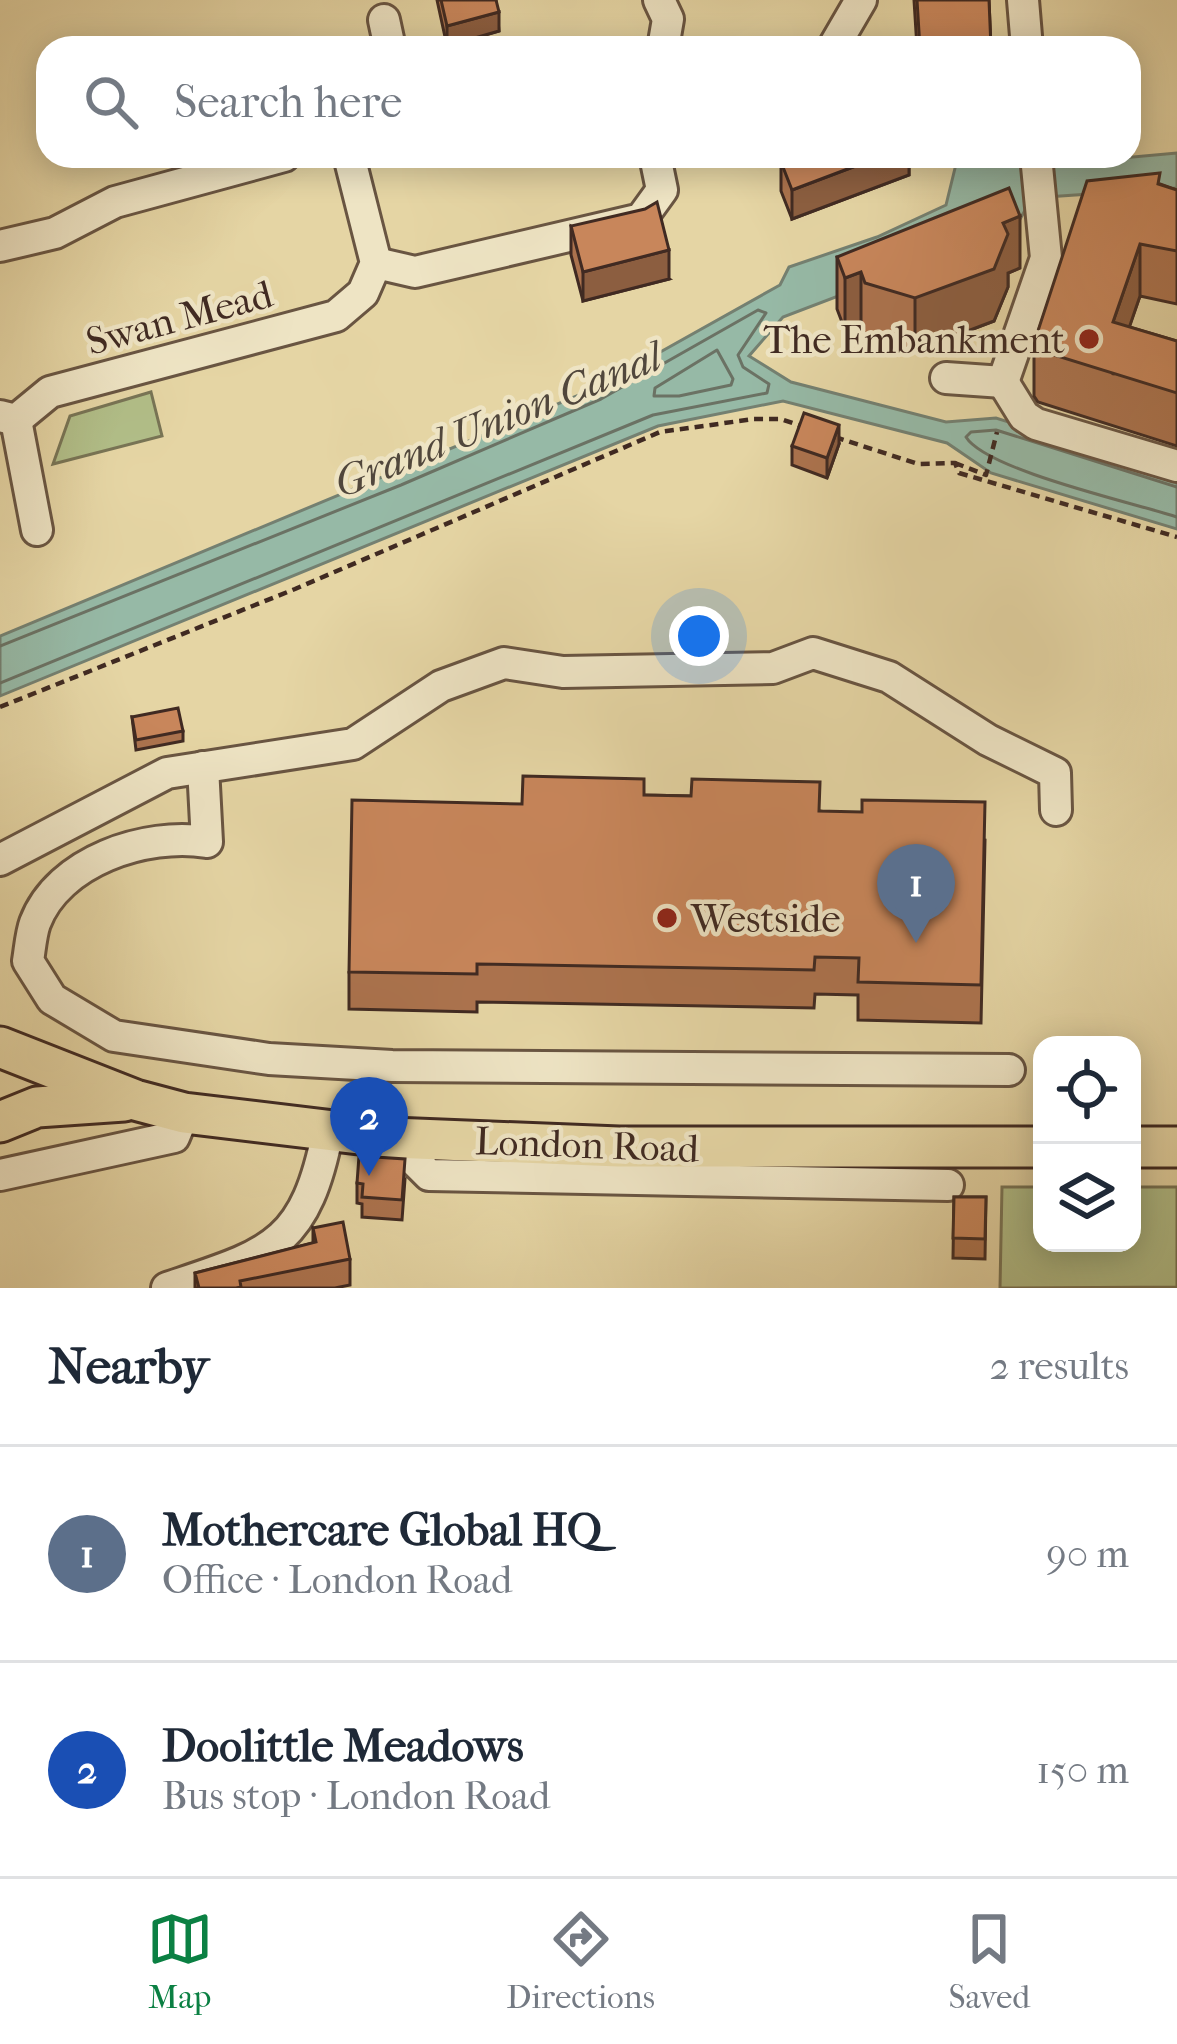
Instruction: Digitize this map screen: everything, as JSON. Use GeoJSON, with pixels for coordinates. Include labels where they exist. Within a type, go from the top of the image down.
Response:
{"type":"FeatureCollection","features":[{"type":"Feature","properties":{"kind":"main road","name":"London Road"},"geometry":{"type":"LineString","coordinates":[[0,1050],[184,1113],[392,1138],[619,1148],[1033,1147]]}},
{"type":"Feature","properties":{"kind":"main road"},"geometry":{"type":"LineString","coordinates":[[0,1050],[11,1087],[0,1119]]}},
{"type":"Feature","properties":{"kind":"main road","name":"London Road"},"geometry":{"type":"LineString","coordinates":[[0,1119],[37,1106],[135,1100]]}},
{"type":"Feature","properties":{"kind":"main road"},"geometry":{"type":"LineString","coordinates":[[1141,1147],[1177,1147]]}},
{"type":"Feature","properties":{"kind":"street"},"geometry":{"type":"LineString","coordinates":[[659,0],[668,19],[665,36]]}},
{"type":"Feature","properties":{"kind":"street"},"geometry":{"type":"LineString","coordinates":[[840,36],[861,0]]}},
{"type":"Feature","properties":{"kind":"street"},"geometry":{"type":"LineString","coordinates":[[1023,0],[1026,36]]}},
{"type":"Feature","properties":{"kind":"street"},"geometry":{"type":"LineString","coordinates":[[0,246],[55,233],[115,202],[240,168]]}},
{"type":"Feature","properties":{"kind":"street"},"geometry":{"type":"LineString","coordinates":[[352,168],[376,263],[415,272],[640,219],[662,190],[657,168]]}},
{"type":"Feature","properties":{"kind":"street"},"geometry":{"type":"LineString","coordinates":[[1003,382],[1046,258],[1038,168]]}},
{"type":"Feature","properties":{"kind":"street","name":"Swan Mead"},"geometry":{"type":"LineString","coordinates":[[37,530],[8,418],[50,392],[336,316],[363,293],[376,263]]}},
{"type":"Feature","properties":{"kind":"street"},"geometry":{"type":"LineString","coordinates":[[946,378],[1003,382]]}},
{"type":"Feature","properties":{"kind":"street"},"geometry":{"type":"LineString","coordinates":[[1003,382],[1024,416],[1036,424],[1177,466]]}},
{"type":"Feature","properties":{"kind":"street"},"geometry":{"type":"LineString","coordinates":[[0,860],[167,772],[353,744],[442,686],[504,663],[563,672],[772,668],[813,652],[889,677],[988,740],[1055,773],[1056,810]]}},
{"type":"Feature","properties":{"kind":"street"},"geometry":{"type":"LineString","coordinates":[[203,767],[206,842],[178,838],[128,846],[72,873],[36,920],[28,961],[52,999],[114,1036],[269,1059],[392,1066],[1010,1070]]}},
{"type":"Feature","properties":{"kind":"street"},"geometry":{"type":"LineString","coordinates":[[0,1174],[174,1137],[184,1113]]}},
{"type":"Feature","properties":{"kind":"street"},"geometry":{"type":"LineString","coordinates":[[167,1288],[248,1261],[288,1234],[307,1202],[328,1131]]}},
{"type":"Feature","properties":{"kind":"street"},"geometry":{"type":"LineString","coordinates":[[392,1138],[429,1174],[948,1185]]}},
{"type":"Feature","properties":{"kind":"path"},"geometry":{"type":"LineString","coordinates":[[0,707],[295,589],[660,432],[754,419],[781,419],[806,428]]}},
{"type":"Feature","properties":{"kind":"path"},"geometry":{"type":"LineString","coordinates":[[828,435],[918,464],[955,463],[986,475],[998,443],[995,421]]}},
{"type":"Feature","properties":{"kind":"path"},"geometry":{"type":"LineString","coordinates":[[955,463],[959,473],[1177,536]]}},
{"type":"Feature","properties":{"kind":"green space"},"geometry":{"type":"Polygon","coordinates":[[[151,392],[162,436],[53,464],[70,416],[151,392]]]}},
{"type":"Feature","properties":{"kind":"green space"},"geometry":{"type":"Polygon","coordinates":[[[1002,1187],[1033,1187],[1033,1252],[1141,1252],[1141,1187],[1177,1187],[1177,1287],[1000,1288],[1002,1187]]]}},
{"type":"Feature","properties":{"kind":"water"},"geometry":{"type":"Polygon","coordinates":[[[1177,153],[1177,188],[1032,198],[1011,235],[988,239],[783,317],[749,356],[791,382],[946,422],[996,418],[1177,476],[1177,529],[991,473],[947,443],[783,401],[658,426],[0,696],[0,636],[596,388],[780,285],[789,267],[877,237],[946,205],[955,168],[1141,168],[1141,156],[1177,153]]]}},
{"type":"Feature","properties":{"kind":"building"},"geometry":{"type":"Polygon","coordinates":[[[441,0],[496,0],[499,12],[447,26],[441,0]]]}},
{"type":"Feature","properties":{"kind":"building"},"geometry":{"type":"Polygon","coordinates":[[[917,0],[989,0],[990,36],[919,36],[917,0]]]}},
{"type":"Feature","properties":{"kind":"building"},"geometry":{"type":"Polygon","coordinates":[[[783,168],[850,168],[792,190],[783,168]]]}},
{"type":"Feature","properties":{"kind":"building"},"geometry":{"type":"Polygon","coordinates":[[[1160,173],[1158,184],[1177,190],[1177,251],[1140,244],[1113,322],[1177,341],[1177,393],[1038,350],[1034,343],[1087,181],[1160,173]]]}},
{"type":"Feature","properties":{"kind":"building"},"geometry":{"type":"Polygon","coordinates":[[[1009,188],[1020,216],[1003,223],[1008,234],[994,269],[915,298],[865,283],[861,272],[845,278],[837,257],[1009,188]]]}},
{"type":"Feature","properties":{"kind":"building"},"geometry":{"type":"Polygon","coordinates":[[[657,202],[669,250],[583,272],[571,226],[657,202]]]}},
{"type":"Feature","properties":{"kind":"building"},"geometry":{"type":"Polygon","coordinates":[[[804,413],[839,425],[827,458],[792,446],[804,413]]]}},
{"type":"Feature","properties":{"kind":"building"},"geometry":{"type":"Polygon","coordinates":[[[178,708],[183,731],[136,740],[132,717],[178,708]]]}},
{"type":"Feature","properties":{"kind":"building","name":"Westside"},"geometry":{"type":"Polygon","coordinates":[[[523,776],[644,779],[644,795],[691,796],[692,779],[820,782],[819,811],[862,812],[862,800],[985,802],[981,985],[858,982],[859,958],[815,957],[814,970],[477,964],[477,974],[349,972],[352,800],[522,804],[523,776]]]}},
{"type":"Feature","properties":{"kind":"building"},"geometry":{"type":"Polygon","coordinates":[[[359,1156],[405,1159],[402,1200],[362,1197],[363,1184],[357,1183],[359,1156]]]}},
{"type":"Feature","properties":{"kind":"building"},"geometry":{"type":"Polygon","coordinates":[[[954,1197],[986,1197],[985,1239],[953,1238],[954,1197]]]}},
{"type":"Feature","properties":{"kind":"building"},"geometry":{"type":"Polygon","coordinates":[[[343,1222],[350,1259],[240,1281],[241,1287],[236,1288],[199,1288],[195,1273],[316,1242],[313,1228],[343,1222]]]}},
{"type":"Feature","properties":{"kind":"place","name":"The Embankment"},"geometry":{"type":"Point","coordinates":[1089,339]}},
{"type":"Feature","properties":{"kind":"place","name":"Westside"},"geometry":{"type":"Point","coordinates":[667,918]}},
{"type":"Feature","properties":{"kind":"place","name":"Mothercare Global HQ"},"geometry":{"type":"Point","coordinates":[916,943]}},
{"type":"Feature","properties":{"kind":"place","name":"Doolittle Meadows"},"geometry":{"type":"Point","coordinates":[369,1176]}},
{"type":"Feature","properties":{"kind":"water label","name":"Grand Union Canal"},"geometry":{"type":"Point","coordinates":[497,419]}}]}
